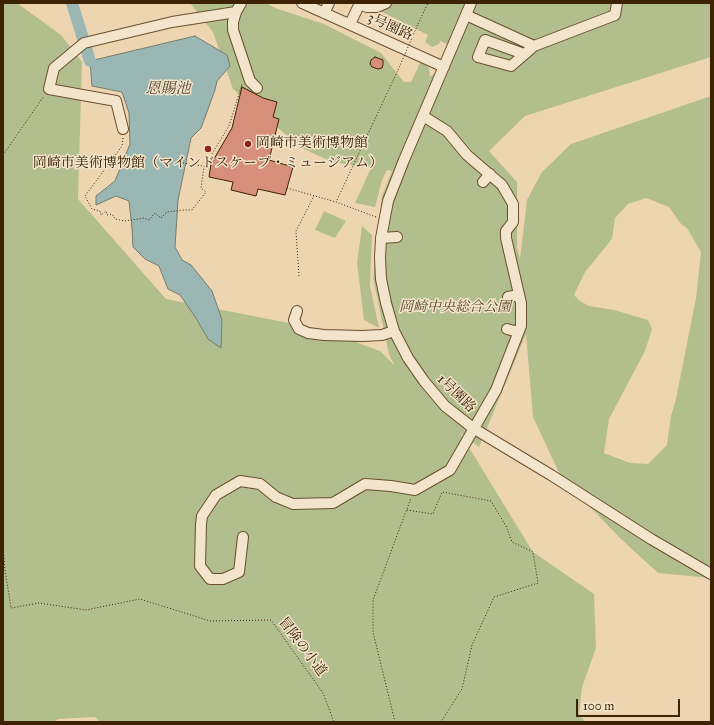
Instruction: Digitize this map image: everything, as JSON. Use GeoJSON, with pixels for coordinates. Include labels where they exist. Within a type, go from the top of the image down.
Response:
{"type":"FeatureCollection","features":[{"type":"Feature","properties":{"kind":"street"},"geometry":{"type":"LineString","coordinates":[[241,3],[233,22],[233,30],[250,81],[257,88]]}},
{"type":"Feature","properties":{"kind":"street","name":"3号園路"},"geometry":{"type":"LineString","coordinates":[[302,3],[444,67]]}},
{"type":"Feature","properties":{"kind":"street"},"geometry":{"type":"LineString","coordinates":[[324,13],[329,3]]}},
{"type":"Feature","properties":{"kind":"street"},"geometry":{"type":"LineString","coordinates":[[350,24],[360,4],[367,7],[377,7],[386,3]]}},
{"type":"Feature","properties":{"kind":"street"},"geometry":{"type":"LineString","coordinates":[[444,67],[471,3]]}},
{"type":"Feature","properties":{"kind":"street"},"geometry":{"type":"LineString","coordinates":[[524,54],[534,46],[615,15],[617,3]]}},
{"type":"Feature","properties":{"kind":"street"},"geometry":{"type":"LineString","coordinates":[[123,130],[116,101],[49,89],[54,68],[84,43],[172,22],[236,12]]}},
{"type":"Feature","properties":{"kind":"street"},"geometry":{"type":"LineString","coordinates":[[466,16],[534,46]]}},
{"type":"Feature","properties":{"kind":"street","name":"1号園路"},"geometry":{"type":"LineString","coordinates":[[444,67],[388,201],[381,238],[381,279],[386,303],[394,331],[408,358],[424,381],[445,406],[473,428],[551,475],[651,539],[711,574]]}},
{"type":"Feature","properties":{"kind":"street"},"geometry":{"type":"LineString","coordinates":[[243,537],[239,572],[223,579],[210,579],[200,566],[201,524],[202,516],[216,495],[240,481],[260,484],[276,497],[293,504],[333,504],[365,484],[414,490],[450,470],[496,390],[520,326],[521,303],[506,238],[506,232],[513,222],[514,204],[502,185],[467,155],[447,131],[423,116]]}},
{"type":"Feature","properties":{"kind":"street"},"geometry":{"type":"LineString","coordinates":[[483,182],[490,174]]}},
{"type":"Feature","properties":{"kind":"street"},"geometry":{"type":"LineString","coordinates":[[381,238],[397,237]]}},
{"type":"Feature","properties":{"kind":"street"},"geometry":{"type":"LineString","coordinates":[[508,297],[519,295]]}},
{"type":"Feature","properties":{"kind":"street"},"geometry":{"type":"LineString","coordinates":[[297,311],[294,320],[299,329],[308,333],[324,335],[375,336],[394,331]]}},
{"type":"Feature","properties":{"kind":"street"},"geometry":{"type":"LineString","coordinates":[[507,329],[518,332]]}},
{"type":"Feature","properties":{"kind":"path"},"geometry":{"type":"LineString","coordinates":[[336,202],[428,3]]}},
{"type":"Feature","properties":{"kind":"path"},"geometry":{"type":"LineString","coordinates":[[123,130],[122,146],[85,196],[92,209],[100,211],[101,215],[106,211],[107,215],[112,214],[115,218],[125,221],[144,218],[149,220],[155,213],[161,218],[167,212],[192,210],[206,192],[201,188],[204,166],[229,126],[242,84]]}},
{"type":"Feature","properties":{"kind":"path"},"geometry":{"type":"LineString","coordinates":[[3,155],[49,89]]}},
{"type":"Feature","properties":{"kind":"path"},"geometry":{"type":"LineString","coordinates":[[183,163],[204,166]]}},
{"type":"Feature","properties":{"kind":"path"},"geometry":{"type":"LineString","coordinates":[[287,188],[336,202],[384,220]]}},
{"type":"Feature","properties":{"kind":"path"},"geometry":{"type":"LineString","coordinates":[[299,276],[296,231],[314,196]]}},
{"type":"Feature","properties":{"kind":"path"},"geometry":{"type":"LineString","coordinates":[[396,722],[373,632],[373,600],[414,490]]}},
{"type":"Feature","properties":{"kind":"path"},"geometry":{"type":"LineString","coordinates":[[407,510],[433,514],[442,492],[491,501],[506,526],[512,542],[533,552],[538,583],[494,597],[472,645],[462,689],[441,722]]}},
{"type":"Feature","properties":{"kind":"path","name":"冒険の小道"},"geometry":{"type":"LineString","coordinates":[[3,546],[11,608],[38,603],[86,610],[140,599],[210,621],[272,620],[324,693],[334,722]]}},
{"type":"Feature","properties":{"kind":"green space","name":"岡崎中央総合公園"},"geometry":{"type":"Polygon","coordinates":[[[3,3],[17,3],[61,35],[82,62],[78,199],[166,299],[320,329],[380,351],[394,365],[389,354],[373,278],[382,196],[392,171],[387,170],[382,180],[375,207],[355,203],[371,168],[332,162],[300,147],[233,89],[213,32],[190,3],[266,3],[275,8],[324,24],[381,53],[404,82],[411,82],[421,61],[429,68],[430,77],[438,70],[449,45],[440,41],[439,44],[432,47],[425,42],[428,35],[364,3],[711,3],[711,57],[525,116],[489,151],[517,182],[517,247],[520,259],[527,200],[542,172],[571,144],[711,96],[711,578],[658,573],[621,539],[561,477],[533,417],[526,334],[479,447],[460,433],[533,552],[594,594],[596,648],[582,687],[579,714],[585,722],[100,722],[95,717],[58,719],[54,722],[3,722],[3,3]],[[646,198],[628,204],[615,218],[612,239],[585,272],[574,295],[580,301],[589,306],[614,310],[648,320],[652,329],[645,351],[609,419],[604,453],[630,463],[648,464],[667,445],[671,416],[676,399],[696,298],[701,252],[687,228],[681,224],[669,207],[646,198]]]}},
{"type":"Feature","properties":{"kind":"green space"},"geometry":{"type":"Polygon","coordinates":[[[324,211],[346,221],[335,238],[315,230],[324,211]]]}},
{"type":"Feature","properties":{"kind":"green space"},"geometry":{"type":"Polygon","coordinates":[[[362,226],[372,235],[370,286],[379,328],[364,320],[357,263],[362,226]]]}},
{"type":"Feature","properties":{"kind":"water","name":"恩賜池"},"geometry":{"type":"Polygon","coordinates":[[[195,36],[227,55],[230,66],[217,81],[201,128],[191,138],[178,200],[175,247],[182,260],[191,265],[212,291],[222,320],[221,348],[208,339],[180,295],[168,289],[159,266],[145,259],[133,247],[129,201],[116,196],[96,205],[96,196],[115,181],[130,144],[129,113],[122,92],[92,86],[90,61],[195,36]]]}},
{"type":"Feature","properties":{"kind":"building"},"geometry":{"type":"Polygon","coordinates":[[[375,57],[383,60],[382,68],[378,69],[372,67],[370,64],[371,60],[375,57]]]}},
{"type":"Feature","properties":{"kind":"building","name":"岡崎市美術博物館"},"geometry":{"type":"Polygon","coordinates":[[[242,87],[263,98],[277,102],[273,117],[279,119],[269,160],[293,167],[285,195],[258,189],[256,196],[231,190],[233,182],[209,177],[211,164],[232,128],[242,87]]]}},
{"type":"Feature","properties":{"kind":"waterway"},"geometry":{"type":"LineString","coordinates":[[72,3],[90,61]]}},
{"type":"Feature","properties":{"kind":"place","name":"岡崎市美術博物館"},"geometry":{"type":"Point","coordinates":[248,144]}},
{"type":"Feature","properties":{"kind":"place","name":"岡崎市美術博物館（マインドスケープ・ミュージアム）"},"geometry":{"type":"Point","coordinates":[208,149]}}]}
